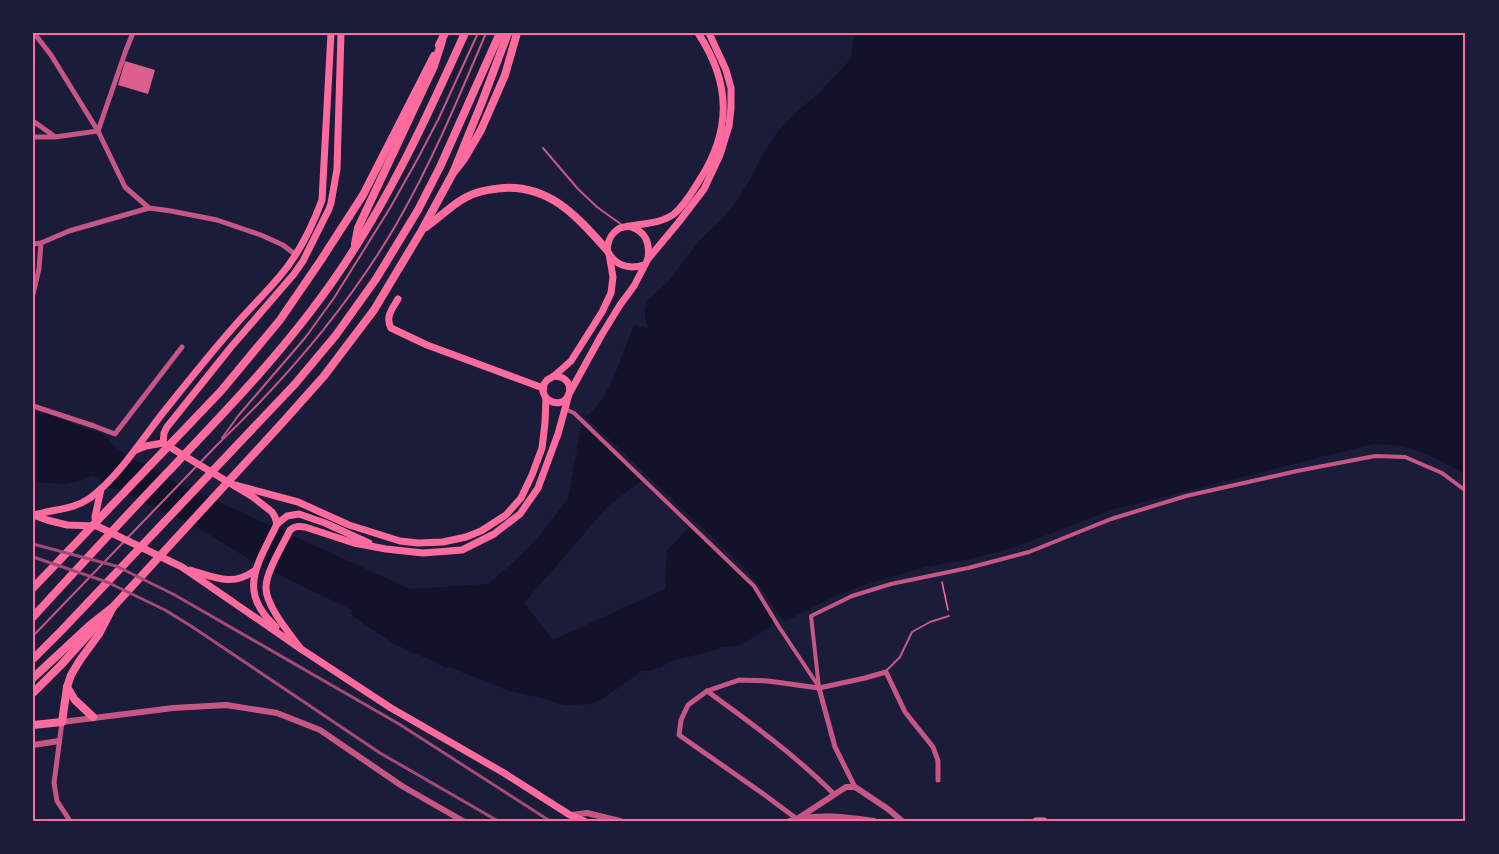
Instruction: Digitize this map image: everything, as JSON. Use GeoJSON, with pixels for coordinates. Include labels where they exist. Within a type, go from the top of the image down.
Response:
{"type":"FeatureCollection","features":[{"type":"Feature","properties":{"kind":"highway"},"geometry":{"type":"LineString","coordinates":[[33,617],[267,366],[329,286],[353,251],[409,152],[465,33]]}},
{"type":"Feature","properties":{"kind":"highway"},"geometry":{"type":"LineString","coordinates":[[33,659],[319,357],[376,279],[418,210],[500,33]]}},
{"type":"Feature","properties":{"kind":"highway"},"geometry":{"type":"LineString","coordinates":[[453,173],[508,33]]}},
{"type":"Feature","properties":{"kind":"highway"},"geometry":{"type":"LineString","coordinates":[[353,251],[358,228],[434,66],[443,37]]}},
{"type":"Feature","properties":{"kind":"highway"},"geometry":{"type":"LineString","coordinates":[[33,678],[113,607]]}},
{"type":"Feature","properties":{"kind":"main road"},"geometry":{"type":"LineString","coordinates":[[33,515],[71,508],[101,489],[134,452],[154,423],[231,330],[296,255],[322,200],[331,33]]}},
{"type":"Feature","properties":{"kind":"main road"},"geometry":{"type":"LineString","coordinates":[[163,443],[167,427],[231,347],[294,274],[303,261],[329,208],[337,169],[341,33]]}},
{"type":"Feature","properties":{"kind":"main road"},"geometry":{"type":"LineString","coordinates":[[33,693],[324,376],[375,310],[453,173],[482,130],[505,75],[517,33]]}},
{"type":"Feature","properties":{"kind":"main road"},"geometry":{"type":"LineString","coordinates":[[235,485],[298,502],[349,525],[400,541],[443,542],[466,537],[481,531],[506,515],[521,498],[542,448],[546,398],[543,388],[546,380],[554,376],[575,356],[611,293],[613,277],[608,241],[616,230],[660,221],[673,215],[690,196],[706,170],[715,148],[722,126],[724,108],[721,80],[698,33]]}},
{"type":"Feature","properties":{"kind":"main road"},"geometry":{"type":"LineString","coordinates":[[546,398],[551,402],[564,401],[600,336],[634,286],[646,262],[704,189],[720,155],[729,126],[731,88],[726,70],[709,33]]}},
{"type":"Feature","properties":{"kind":"main road"},"geometry":{"type":"LineString","coordinates":[[33,588],[221,391],[280,320],[363,195],[443,37]]}},
{"type":"Feature","properties":{"kind":"main road"},"geometry":{"type":"LineString","coordinates":[[422,230],[457,203],[476,192],[523,189],[543,195],[566,208],[617,264],[638,267],[646,262]]}},
{"type":"Feature","properties":{"kind":"main road"},"geometry":{"type":"LineString","coordinates":[[627,226],[644,235],[648,246],[646,262]]}},
{"type":"Feature","properties":{"kind":"main road"},"geometry":{"type":"LineString","coordinates":[[398,299],[388,316],[391,328],[427,345],[543,388]]}},
{"type":"Feature","properties":{"kind":"main road"},"geometry":{"type":"LineString","coordinates":[[301,649],[269,602],[265,589],[268,576],[290,530],[298,526],[305,527],[352,542],[423,553],[462,550],[494,534],[520,514],[538,488],[558,434],[569,394],[570,386],[566,379],[554,376]]}},
{"type":"Feature","properties":{"kind":"main road"},"geometry":{"type":"LineString","coordinates":[[134,452],[146,446],[163,443],[253,497],[272,512],[277,524]]}},
{"type":"Feature","properties":{"kind":"main road"},"geometry":{"type":"LineString","coordinates":[[97,526],[95,517],[101,489]]}},
{"type":"Feature","properties":{"kind":"main road"},"geometry":{"type":"LineString","coordinates":[[301,649],[267,619],[260,610],[254,590],[254,571],[277,524],[286,516],[299,514],[386,549]]}},
{"type":"Feature","properties":{"kind":"main road"},"geometry":{"type":"LineString","coordinates":[[33,515],[68,525],[97,526],[182,567],[391,708],[504,773],[570,815],[584,821]]}},
{"type":"Feature","properties":{"kind":"main road"},"geometry":{"type":"LineString","coordinates":[[182,567],[230,580],[240,579],[254,571]]}},
{"type":"Feature","properties":{"kind":"main road"},"geometry":{"type":"LineString","coordinates":[[33,725],[62,722],[71,675],[99,634],[113,607]]}},
{"type":"Feature","properties":{"kind":"main road"},"geometry":{"type":"LineString","coordinates":[[67,687],[75,700],[93,717]]}},
{"type":"Feature","properties":{"kind":"main road"},"geometry":{"type":"LineString","coordinates":[[1036,821],[1044,821]]}},
{"type":"Feature","properties":{"kind":"street"},"geometry":{"type":"LineString","coordinates":[[34,33],[51,55],[98,130],[125,187],[149,208]]}},
{"type":"Feature","properties":{"kind":"street"},"geometry":{"type":"LineString","coordinates":[[98,130],[133,33]]}},
{"type":"Feature","properties":{"kind":"street"},"geometry":{"type":"LineString","coordinates":[[33,121],[56,137]]}},
{"type":"Feature","properties":{"kind":"street"},"geometry":{"type":"LineString","coordinates":[[33,137],[56,137],[98,130]]}},
{"type":"Feature","properties":{"kind":"street"},"geometry":{"type":"LineString","coordinates":[[33,244],[149,208],[217,220],[261,235],[283,245],[296,255]]}},
{"type":"Feature","properties":{"kind":"street"},"geometry":{"type":"LineString","coordinates":[[33,294],[39,269],[41,243]]}},
{"type":"Feature","properties":{"kind":"street"},"geometry":{"type":"LineString","coordinates":[[33,406],[115,434],[182,346]]}},
{"type":"Feature","properties":{"kind":"street"},"geometry":{"type":"LineString","coordinates":[[565,408],[582,420],[754,586],[819,688]]}},
{"type":"Feature","properties":{"kind":"street"},"geometry":{"type":"LineString","coordinates":[[903,821],[855,787],[835,747],[819,688],[811,616],[852,596],[891,584],[968,568],[1029,552],[1111,519],[1186,496],[1297,471],[1375,456],[1405,457],[1442,473],[1466,490]]}},
{"type":"Feature","properties":{"kind":"street"},"geometry":{"type":"LineString","coordinates":[[874,821],[829,816],[793,820],[762,793],[679,735],[681,720],[688,705],[707,691],[739,680],[768,681],[819,688],[886,672],[905,712],[933,747],[938,760],[939,780]]}},
{"type":"Feature","properties":{"kind":"street"},"geometry":{"type":"LineString","coordinates":[[707,691],[797,758],[834,794]]}},
{"type":"Feature","properties":{"kind":"street"},"geometry":{"type":"LineString","coordinates":[[70,821],[57,801],[54,783],[62,722],[173,708],[226,705],[277,713],[320,729],[402,786],[463,821]]}},
{"type":"Feature","properties":{"kind":"street"},"geometry":{"type":"LineString","coordinates":[[33,745],[59,741]]}},
{"type":"Feature","properties":{"kind":"street"},"geometry":{"type":"LineString","coordinates":[[793,820],[846,787],[855,787]]}},
{"type":"Feature","properties":{"kind":"street"},"geometry":{"type":"LineString","coordinates":[[570,815],[587,813],[620,821]]}},
{"type":"Feature","properties":{"kind":"lane"},"geometry":{"type":"LineString","coordinates":[[217,445],[238,416],[305,338],[334,298],[417,160],[478,33]]}},
{"type":"Feature","properties":{"kind":"lane"},"geometry":{"type":"LineString","coordinates":[[33,636],[246,417],[299,360],[338,312],[397,224],[422,177],[486,33]]}},
{"type":"Feature","properties":{"kind":"lane"},"geometry":{"type":"LineString","coordinates":[[543,148],[578,189],[597,207],[627,226]]}},
{"type":"Feature","properties":{"kind":"lane"},"geometry":{"type":"LineString","coordinates":[[886,672],[900,657],[912,632],[930,622],[949,616]]}},
{"type":"Feature","properties":{"kind":"lane"},"geometry":{"type":"LineString","coordinates":[[570,815],[579,821]]}},
{"type":"Feature","properties":{"kind":"path"},"geometry":{"type":"LineString","coordinates":[[942,580],[949,616]]}},
{"type":"Feature","properties":{"kind":"shaded area"},"geometry":{"type":"Polygon","coordinates":[[[854,33],[1466,33],[1466,475],[1422,452],[1400,446],[1373,444],[1111,510],[1018,546],[975,558],[925,567],[867,584],[833,597],[784,622],[743,566],[586,417],[603,398],[609,387],[634,325],[649,329],[645,317],[648,300],[668,282],[699,241],[736,202],[764,152],[780,129],[851,59],[854,33]]]}},
{"type":"Feature","properties":{"kind":"shaded area"},"geometry":{"type":"Polygon","coordinates":[[[33,409],[39,410],[39,414],[44,414],[44,412],[98,432],[133,460],[145,464],[168,479],[410,589],[488,584],[516,560],[540,535],[568,499],[582,420],[641,481],[608,506],[524,603],[553,640],[665,589],[667,551],[691,525],[754,586],[776,623],[736,646],[719,647],[719,649],[668,662],[651,671],[642,671],[601,700],[589,704],[564,705],[510,691],[449,667],[445,668],[391,642],[351,614],[352,610],[259,565],[197,527],[122,490],[107,487],[94,476],[63,484],[33,480],[33,409]]]}},
{"type":"Feature","properties":{"kind":"building"},"geometry":{"type":"Polygon","coordinates":[[[125,61],[155,70],[148,94],[118,85],[125,61]]]}},
{"type":"Feature","properties":{"kind":"railway"},"geometry":{"type":"LineString","coordinates":[[33,544],[116,566],[173,594],[399,724],[550,821]]}},
{"type":"Feature","properties":{"kind":"railway"},"geometry":{"type":"LineString","coordinates":[[33,557],[107,582],[165,610],[380,753],[498,821]]}}]}
